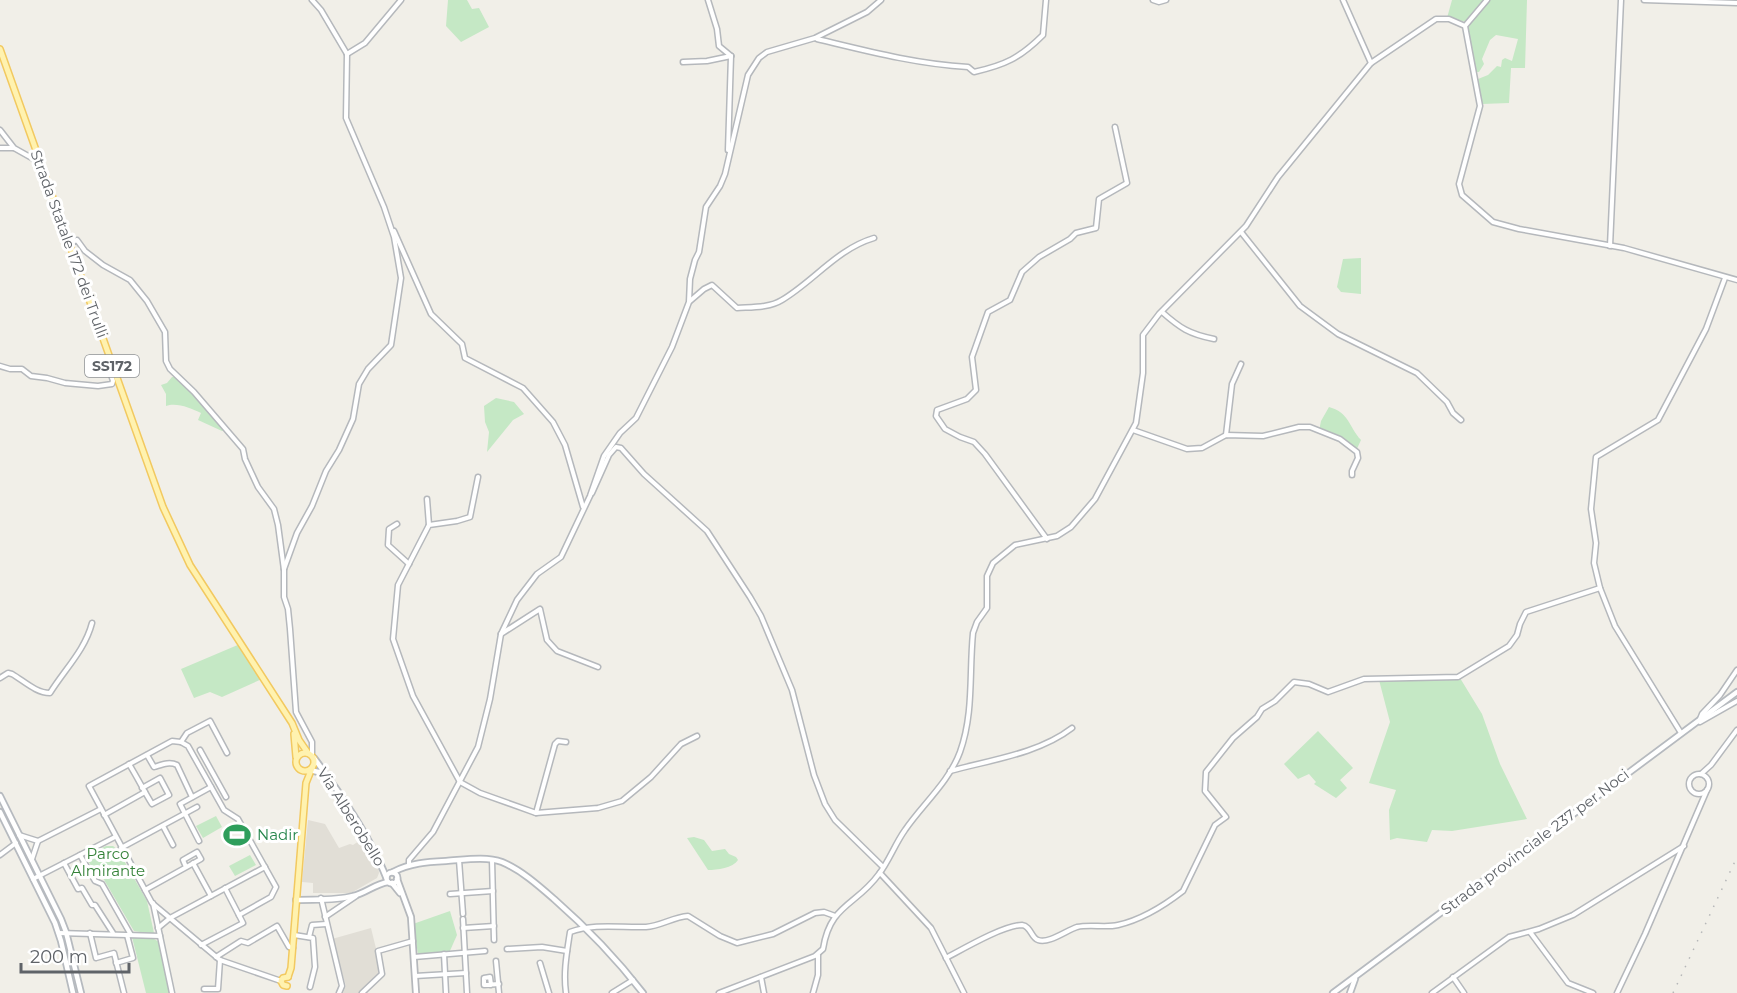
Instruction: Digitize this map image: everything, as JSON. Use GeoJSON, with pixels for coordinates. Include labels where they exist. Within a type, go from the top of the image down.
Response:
{"type":"FeatureCollection","features":[{"type":"Feature","properties":{"kind":"main road","name":"Strada Statale 172 dei Trulli"},"geometry":{"type":"LineString","coordinates":[[0,49],[163,507],[190,565],[292,723],[306,754]]}},
{"type":"Feature","properties":{"kind":"main road","name":"Strada provinciale 237 per Noci"},"geometry":{"type":"LineString","coordinates":[[1337,992],[1737,692]]}},
{"type":"Feature","properties":{"kind":"main road"},"geometry":{"type":"LineString","coordinates":[[288,977],[281,981],[288,990],[291,981],[288,977],[294,934],[306,783],[311,771],[292,723]]}},
{"type":"Feature","properties":{"kind":"main road"},"geometry":{"type":"LineString","coordinates":[[306,754],[296,764],[306,783]]}},
{"type":"Feature","properties":{"kind":"main road","name":"Via Alberobello"},"geometry":{"type":"LineString","coordinates":[[306,754],[329,779],[380,859],[389,881]]}},
{"type":"Feature","properties":{"kind":"main road"},"geometry":{"type":"LineString","coordinates":[[300,770],[321,772],[329,779]]}},
{"type":"Feature","properties":{"kind":"main road"},"geometry":{"type":"LineString","coordinates":[[0,796],[66,932],[81,993]]}},
{"type":"Feature","properties":{"kind":"main road"},"geometry":{"type":"LineString","coordinates":[[0,812],[59,933],[73,993]]}},
{"type":"Feature","properties":{"kind":"main road"},"geometry":{"type":"LineString","coordinates":[[380,859],[395,875],[411,917],[416,993]]}},
{"type":"Feature","properties":{"kind":"main road"},"geometry":{"type":"LineString","coordinates":[[296,900],[347,898],[357,895],[376,884],[389,881],[406,866],[459,860],[502,862],[529,878],[586,927],[643,993]]}},
{"type":"Feature","properties":{"kind":"main road"},"geometry":{"type":"LineString","coordinates":[[389,881],[395,875]]}},
{"type":"Feature","properties":{"kind":"main road"},"geometry":{"type":"LineString","coordinates":[[389,881],[404,898]]}},
{"type":"Feature","properties":{"kind":"main road"},"geometry":{"type":"LineString","coordinates":[[1350,993],[1356,976]]}},
{"type":"Feature","properties":{"kind":"street"},"geometry":{"type":"LineString","coordinates":[[312,0],[321,10],[347,54],[346,118],[431,314],[462,344],[465,358],[523,388],[553,422],[565,445],[584,507]]}},
{"type":"Feature","properties":{"kind":"street"},"geometry":{"type":"LineString","coordinates":[[347,54],[365,43],[401,0]]}},
{"type":"Feature","properties":{"kind":"street"},"geometry":{"type":"LineString","coordinates":[[708,0],[717,29],[719,46],[731,56]]}},
{"type":"Feature","properties":{"kind":"street"},"geometry":{"type":"LineString","coordinates":[[590,496],[604,456],[620,434],[636,418],[672,347],[689,302],[690,279],[699,252],[706,207],[720,186],[748,75],[753,65],[767,52],[815,38],[867,12],[881,0]]}},
{"type":"Feature","properties":{"kind":"street"},"geometry":{"type":"LineString","coordinates":[[815,38],[919,62],[968,67],[974,72],[999,66],[1026,52],[1043,35],[1046,0]]}},
{"type":"Feature","properties":{"kind":"street"},"geometry":{"type":"LineString","coordinates":[[1153,0],[1159,2],[1166,0]]}},
{"type":"Feature","properties":{"kind":"street"},"geometry":{"type":"LineString","coordinates":[[1343,0],[1371,63]]}},
{"type":"Feature","properties":{"kind":"street"},"geometry":{"type":"LineString","coordinates":[[1465,26],[1487,0]]}},
{"type":"Feature","properties":{"kind":"street"},"geometry":{"type":"LineString","coordinates":[[1610,246],[1621,0]]}},
{"type":"Feature","properties":{"kind":"street"},"geometry":{"type":"LineString","coordinates":[[1644,0],[1737,3]]}},
{"type":"Feature","properties":{"kind":"street"},"geometry":{"type":"LineString","coordinates":[[719,993],[818,954],[823,949],[826,933],[835,916],[880,873],[904,830],[940,786],[960,753],[970,713],[973,633],[976,622],[987,608],[988,570],[998,558],[1015,545],[1057,536],[1071,527],[1090,507],[1133,430],[1138,412],[1143,373],[1143,335],[1162,312],[1241,232],[1278,177],[1371,63],[1436,20],[1449,19],[1465,26]]}},
{"type":"Feature","properties":{"kind":"street"},"geometry":{"type":"LineString","coordinates":[[1465,26],[1480,106],[1459,184],[1462,195],[1493,222],[1610,246],[1737,280]]}},
{"type":"Feature","properties":{"kind":"street"},"geometry":{"type":"LineString","coordinates":[[683,62],[707,61],[731,56]]}},
{"type":"Feature","properties":{"kind":"street"},"geometry":{"type":"LineString","coordinates":[[727,163],[731,56]]}},
{"type":"Feature","properties":{"kind":"street"},"geometry":{"type":"LineString","coordinates":[[1047,539],[985,454],[974,442],[945,429],[936,416],[937,410],[967,399],[976,390],[972,357],[988,312],[1010,300],[1022,272],[1039,257],[1070,240],[1076,233],[1096,228],[1099,199],[1127,183],[1115,127]]}},
{"type":"Feature","properties":{"kind":"street"},"geometry":{"type":"LineString","coordinates":[[0,130],[14,148],[39,162]]}},
{"type":"Feature","properties":{"kind":"street"},"geometry":{"type":"LineString","coordinates":[[0,148],[14,148]]}},
{"type":"Feature","properties":{"kind":"street"},"geometry":{"type":"LineString","coordinates":[[284,570],[297,533],[352,419],[359,384],[368,369],[391,345],[401,278],[394,237],[387,214]]}},
{"type":"Feature","properties":{"kind":"street"},"geometry":{"type":"LineString","coordinates":[[1241,232],[1300,306],[1338,334],[1417,373],[1447,402],[1453,413],[1461,420]]}},
{"type":"Feature","properties":{"kind":"street"},"geometry":{"type":"LineString","coordinates":[[689,302],[712,285],[737,308],[764,307],[781,301],[849,248],[874,238]]}},
{"type":"Feature","properties":{"kind":"street"},"geometry":{"type":"LineString","coordinates":[[68,243],[77,240],[85,251],[103,265],[130,280],[147,301],[165,332],[166,361],[170,369],[194,392],[243,449],[245,459],[258,487],[274,508],[284,570],[284,597],[289,619],[296,712],[313,747],[306,754]]}},
{"type":"Feature","properties":{"kind":"street"},"geometry":{"type":"LineString","coordinates":[[1681,733],[1615,626],[1600,588],[1594,563],[1596,543],[1591,509],[1596,457],[1658,420],[1706,329],[1725,278]]}},
{"type":"Feature","properties":{"kind":"street"},"geometry":{"type":"LineString","coordinates":[[1162,312],[1182,329],[1214,339]]}},
{"type":"Feature","properties":{"kind":"street"},"geometry":{"type":"LineString","coordinates":[[0,366],[22,369],[31,376],[65,383],[109,386],[113,381],[108,365],[111,363]]}},
{"type":"Feature","properties":{"kind":"street"},"geometry":{"type":"LineString","coordinates":[[1226,435],[1232,384],[1241,364]]}},
{"type":"Feature","properties":{"kind":"street"},"geometry":{"type":"LineString","coordinates":[[1133,430],[1187,449],[1202,448],[1226,435],[1263,436],[1299,427],[1310,428],[1326,432],[1346,442],[1357,452],[1358,458],[1352,475]]}},
{"type":"Feature","properties":{"kind":"street"},"geometry":{"type":"LineString","coordinates":[[406,866],[434,832],[478,747],[490,699],[501,634],[517,600],[537,574],[561,557],[596,487],[609,455],[616,447],[621,448],[644,474],[706,531],[750,597],[776,650],[792,690],[814,775],[825,804],[835,820],[883,867]]}},
{"type":"Feature","properties":{"kind":"street"},"geometry":{"type":"LineString","coordinates":[[429,525],[470,517],[478,477]]}},
{"type":"Feature","properties":{"kind":"street"},"geometry":{"type":"LineString","coordinates":[[426,499],[429,525],[398,585],[393,639],[413,696],[460,782],[480,793],[536,813],[598,808],[622,801],[651,777],[681,744],[697,736]]}},
{"type":"Feature","properties":{"kind":"street"},"geometry":{"type":"LineString","coordinates":[[397,524],[388,529],[388,545],[409,564]]}},
{"type":"Feature","properties":{"kind":"street"},"geometry":{"type":"LineString","coordinates":[[946,958],[1002,931],[1022,925],[1027,927],[1035,940],[1040,941],[1065,934],[1076,927],[1118,925],[1149,913],[1183,891],[1215,825],[1226,816],[1205,791],[1206,772],[1233,738],[1294,682],[1309,684],[1328,692],[1364,679],[1458,677],[1509,645],[1518,635],[1526,612],[1600,588]]}},
{"type":"Feature","properties":{"kind":"street"},"geometry":{"type":"LineString","coordinates":[[501,634],[540,609],[547,640],[557,651],[598,667]]}},
{"type":"Feature","properties":{"kind":"street"},"geometry":{"type":"LineString","coordinates":[[0,678],[8,673],[12,674],[34,688],[50,693],[85,645],[92,623]]}},
{"type":"Feature","properties":{"kind":"street"},"geometry":{"type":"LineString","coordinates":[[1700,719],[1737,671]]}},
{"type":"Feature","properties":{"kind":"street"},"geometry":{"type":"LineString","coordinates":[[1691,725],[1737,701]]}},
{"type":"Feature","properties":{"kind":"street"},"geometry":{"type":"LineString","coordinates":[[181,742],[187,733],[210,720],[227,753]]}},
{"type":"Feature","properties":{"kind":"street"},"geometry":{"type":"LineString","coordinates":[[949,771],[983,764],[1050,742],[1072,728]]}},
{"type":"Feature","properties":{"kind":"street"},"geometry":{"type":"LineString","coordinates":[[1699,811],[1700,806],[1689,786],[1690,780],[1711,765],[1737,730]]}},
{"type":"Feature","properties":{"kind":"street"},"geometry":{"type":"LineString","coordinates":[[306,754],[308,737]]}},
{"type":"Feature","properties":{"kind":"street"},"geometry":{"type":"LineString","coordinates":[[172,993],[152,903],[89,786],[172,741],[188,746],[224,810],[238,819],[276,887],[271,897],[239,915]]}},
{"type":"Feature","properties":{"kind":"street"},"geometry":{"type":"LineString","coordinates":[[536,813],[555,744],[558,741],[566,742]]}},
{"type":"Feature","properties":{"kind":"street"},"geometry":{"type":"LineString","coordinates":[[200,750],[226,796]]}},
{"type":"Feature","properties":{"kind":"street"},"geometry":{"type":"LineString","coordinates":[[147,754],[154,767],[168,763],[177,765],[192,797]]}},
{"type":"Feature","properties":{"kind":"street"},"geometry":{"type":"LineString","coordinates":[[200,766],[207,762]]}},
{"type":"Feature","properties":{"kind":"street"},"geometry":{"type":"LineString","coordinates":[[104,815],[144,790],[160,778],[169,795],[152,804],[144,790],[129,764]]}},
{"type":"Feature","properties":{"kind":"street"},"geometry":{"type":"LineString","coordinates":[[1617,993],[1699,811],[1707,790],[1711,765]]}},
{"type":"Feature","properties":{"kind":"street"},"geometry":{"type":"LineString","coordinates":[[1701,774],[1708,780]]}},
{"type":"Feature","properties":{"kind":"street"},"geometry":{"type":"LineString","coordinates":[[199,841],[180,804],[211,787]]}},
{"type":"Feature","properties":{"kind":"street"},"geometry":{"type":"LineString","coordinates":[[1695,794],[1702,794],[1707,790]]}},
{"type":"Feature","properties":{"kind":"street"},"geometry":{"type":"LineString","coordinates":[[122,848],[197,807]]}},
{"type":"Feature","properties":{"kind":"street"},"geometry":{"type":"LineString","coordinates":[[19,835],[38,841],[101,809]]}},
{"type":"Feature","properties":{"kind":"street"},"geometry":{"type":"LineString","coordinates":[[163,826],[173,845]]}},
{"type":"Feature","properties":{"kind":"street"},"geometry":{"type":"LineString","coordinates":[[33,879],[115,837]]}},
{"type":"Feature","properties":{"kind":"street"},"geometry":{"type":"LineString","coordinates":[[32,860],[38,841]]}},
{"type":"Feature","properties":{"kind":"street"},"geometry":{"type":"LineString","coordinates":[[0,855],[16,843]]}},
{"type":"Feature","properties":{"kind":"street"},"geometry":{"type":"LineString","coordinates":[[1432,993],[1509,937],[1530,932],[1573,915],[1684,846]]}},
{"type":"Feature","properties":{"kind":"street"},"geometry":{"type":"LineString","coordinates":[[145,890],[201,860],[197,852],[183,860],[186,867]]}},
{"type":"Feature","properties":{"kind":"street"},"geometry":{"type":"LineString","coordinates":[[80,855],[95,881],[102,884],[129,935],[133,958],[116,963]]}},
{"type":"Feature","properties":{"kind":"street"},"geometry":{"type":"LineString","coordinates":[[459,860],[467,993]]}},
{"type":"Feature","properties":{"kind":"street"},"geometry":{"type":"LineString","coordinates":[[492,860],[494,939]]}},
{"type":"Feature","properties":{"kind":"street"},"geometry":{"type":"LineString","coordinates":[[64,863],[78,889],[82,888],[113,934]]}},
{"type":"Feature","properties":{"kind":"street"},"geometry":{"type":"LineString","coordinates":[[194,863],[211,896]]}},
{"type":"Feature","properties":{"kind":"street"},"geometry":{"type":"LineString","coordinates":[[158,928],[170,918],[265,867]]}},
{"type":"Feature","properties":{"kind":"street"},"geometry":{"type":"LineString","coordinates":[[880,873],[931,928],[964,993]]}},
{"type":"Feature","properties":{"kind":"street"},"geometry":{"type":"LineString","coordinates":[[201,945],[243,923],[225,888]]}},
{"type":"Feature","properties":{"kind":"street"},"geometry":{"type":"LineString","coordinates":[[450,894],[493,891]]}},
{"type":"Feature","properties":{"kind":"street"},"geometry":{"type":"LineString","coordinates":[[325,917],[357,895]]}},
{"type":"Feature","properties":{"kind":"street"},"geometry":{"type":"LineString","coordinates":[[321,898],[342,987],[339,993]]}},
{"type":"Feature","properties":{"kind":"street"},"geometry":{"type":"LineString","coordinates":[[152,903],[218,958],[274,981],[281,981]]}},
{"type":"Feature","properties":{"kind":"street"},"geometry":{"type":"LineString","coordinates":[[566,993],[564,972],[570,932],[586,927],[648,927],[688,916],[720,936],[737,943],[773,934],[815,913],[824,912],[835,916]]}},
{"type":"Feature","properties":{"kind":"street"},"geometry":{"type":"LineString","coordinates":[[309,937],[312,925],[326,924]]}},
{"type":"Feature","properties":{"kind":"street"},"geometry":{"type":"LineString","coordinates":[[463,928],[494,926]]}},
{"type":"Feature","properties":{"kind":"street"},"geometry":{"type":"LineString","coordinates":[[218,958],[242,941],[248,943],[277,927],[288,947],[292,948]]}},
{"type":"Feature","properties":{"kind":"street"},"geometry":{"type":"LineString","coordinates":[[1530,932],[1568,983],[1593,993]]}},
{"type":"Feature","properties":{"kind":"street"},"geometry":{"type":"LineString","coordinates":[[59,933],[160,936]]}},
{"type":"Feature","properties":{"kind":"street"},"geometry":{"type":"LineString","coordinates":[[90,933],[96,958],[114,953],[124,993]]}},
{"type":"Feature","properties":{"kind":"street"},"geometry":{"type":"LineString","coordinates":[[294,934],[313,938],[315,967],[310,987]]}},
{"type":"Feature","properties":{"kind":"street"},"geometry":{"type":"LineString","coordinates":[[362,993],[382,974],[378,951],[414,941]]}},
{"type":"Feature","properties":{"kind":"street"},"geometry":{"type":"LineString","coordinates":[[507,949],[542,947],[567,951]]}},
{"type":"Feature","properties":{"kind":"street"},"geometry":{"type":"LineString","coordinates":[[414,957],[485,951]]}},
{"type":"Feature","properties":{"kind":"street"},"geometry":{"type":"LineString","coordinates":[[444,954],[446,993]]}},
{"type":"Feature","properties":{"kind":"street"},"geometry":{"type":"LineString","coordinates":[[813,993],[818,975],[818,954]]}},
{"type":"Feature","properties":{"kind":"street"},"geometry":{"type":"LineString","coordinates":[[204,989],[218,989],[218,958]]}},
{"type":"Feature","properties":{"kind":"street"},"geometry":{"type":"LineString","coordinates":[[496,961],[499,993]]}},
{"type":"Feature","properties":{"kind":"street"},"geometry":{"type":"LineString","coordinates":[[540,963],[549,993]]}},
{"type":"Feature","properties":{"kind":"street"},"geometry":{"type":"LineString","coordinates":[[415,976],[466,973]]}},
{"type":"Feature","properties":{"kind":"street"},"geometry":{"type":"LineString","coordinates":[[761,977],[765,993]]}},
{"type":"Feature","properties":{"kind":"street"},"geometry":{"type":"LineString","coordinates":[[1453,977],[1464,993]]}},
{"type":"Feature","properties":{"kind":"street"},"geometry":{"type":"LineString","coordinates":[[612,993],[633,980]]}},
{"type":"Feature","properties":{"kind":"street"},"geometry":{"type":"LineString","coordinates":[[491,985],[499,984]]}},
{"type":"Feature","properties":{"kind":"shaded area"},"geometry":{"type":"Polygon","coordinates":[[[308,820],[325,824],[339,848],[353,845],[362,839],[378,866],[377,878],[351,893],[313,893],[313,883],[302,882],[308,820]]]}},
{"type":"Feature","properties":{"kind":"shaded area"},"geometry":{"type":"Polygon","coordinates":[[[371,928],[380,973],[359,993],[343,993],[346,986],[332,939],[371,928]]]}},
{"type":"Feature","properties":{"kind":"green space"},"geometry":{"type":"Polygon","coordinates":[[[448,0],[467,0],[472,9],[479,8],[489,27],[461,42],[446,26],[448,0]]]}},
{"type":"Feature","properties":{"kind":"green space"},"geometry":{"type":"Polygon","coordinates":[[[1452,0],[1486,0],[1467,22],[1447,18],[1452,0]]]}},
{"type":"Feature","properties":{"kind":"green space"},"geometry":{"type":"Polygon","coordinates":[[[1489,0],[1527,0],[1525,68],[1511,68],[1509,103],[1482,104],[1478,79],[1488,75],[1497,66],[1501,67],[1502,60],[1505,58],[1512,61],[1518,39],[1496,35],[1490,40],[1482,59],[1484,64],[1479,72],[1476,72],[1468,26],[1489,0]]]}},
{"type":"Feature","properties":{"kind":"green space"},"geometry":{"type":"Polygon","coordinates":[[[1361,258],[1361,294],[1341,292],[1337,287],[1343,259],[1361,258]]]}},
{"type":"Feature","properties":{"kind":"green space"},"geometry":{"type":"Polygon","coordinates":[[[172,377],[176,377],[226,429],[222,431],[198,420],[201,413],[193,409],[179,405],[166,406],[166,394],[161,385],[167,383],[172,377]]]}},
{"type":"Feature","properties":{"kind":"green space"},"geometry":{"type":"Polygon","coordinates":[[[496,398],[514,402],[524,414],[513,420],[487,452],[489,432],[485,422],[484,406],[496,398]]]}},
{"type":"Feature","properties":{"kind":"green space"},"geometry":{"type":"Polygon","coordinates":[[[1329,407],[1345,416],[1361,440],[1355,453],[1333,437],[1319,431],[1321,421],[1329,407]]]}},
{"type":"Feature","properties":{"kind":"green space"},"geometry":{"type":"Polygon","coordinates":[[[240,644],[262,679],[222,697],[210,692],[194,698],[181,669],[240,644]]]}},
{"type":"Feature","properties":{"kind":"green space"},"geometry":{"type":"Polygon","coordinates":[[[1460,678],[1482,714],[1500,764],[1527,819],[1452,831],[1432,830],[1427,842],[1397,838],[1390,840],[1389,810],[1396,790],[1369,783],[1390,722],[1379,680],[1420,681],[1460,678]]]}},
{"type":"Feature","properties":{"kind":"green space"},"geometry":{"type":"Polygon","coordinates":[[[1318,731],[1353,768],[1340,780],[1347,788],[1336,798],[1314,784],[1316,782],[1309,774],[1298,779],[1284,764],[1318,731]]]}},
{"type":"Feature","properties":{"kind":"green space"},"geometry":{"type":"Polygon","coordinates":[[[216,816],[222,827],[203,838],[196,826],[216,816]]]}},
{"type":"Feature","properties":{"kind":"green space"},"geometry":{"type":"Polygon","coordinates":[[[694,837],[704,840],[712,851],[725,849],[738,860],[729,867],[708,870],[687,838],[694,837]]]}},
{"type":"Feature","properties":{"kind":"green space","name":"Parco Almirante"},"geometry":{"type":"Polygon","coordinates":[[[106,846],[113,846],[118,850],[147,901],[153,934],[134,931],[103,878],[98,877],[85,856],[106,846]]]}},
{"type":"Feature","properties":{"kind":"green space"},"geometry":{"type":"Polygon","coordinates":[[[250,855],[256,865],[235,876],[229,866],[250,855]]]}},
{"type":"Feature","properties":{"kind":"green space"},"geometry":{"type":"Polygon","coordinates":[[[450,911],[457,935],[449,953],[418,954],[413,924],[450,911]]]}},
{"type":"Feature","properties":{"kind":"green space"},"geometry":{"type":"Polygon","coordinates":[[[132,937],[154,939],[159,942],[171,993],[146,993],[132,937]]]}},
{"type":"Feature","properties":{"kind":"railway"},"geometry":{"type":"LineString","coordinates":[[1673,993],[1737,857]]}},
{"type":"Feature","properties":{"kind":"place","name":"Nadir"},"geometry":{"type":"Point","coordinates":[237,835]}}]}
